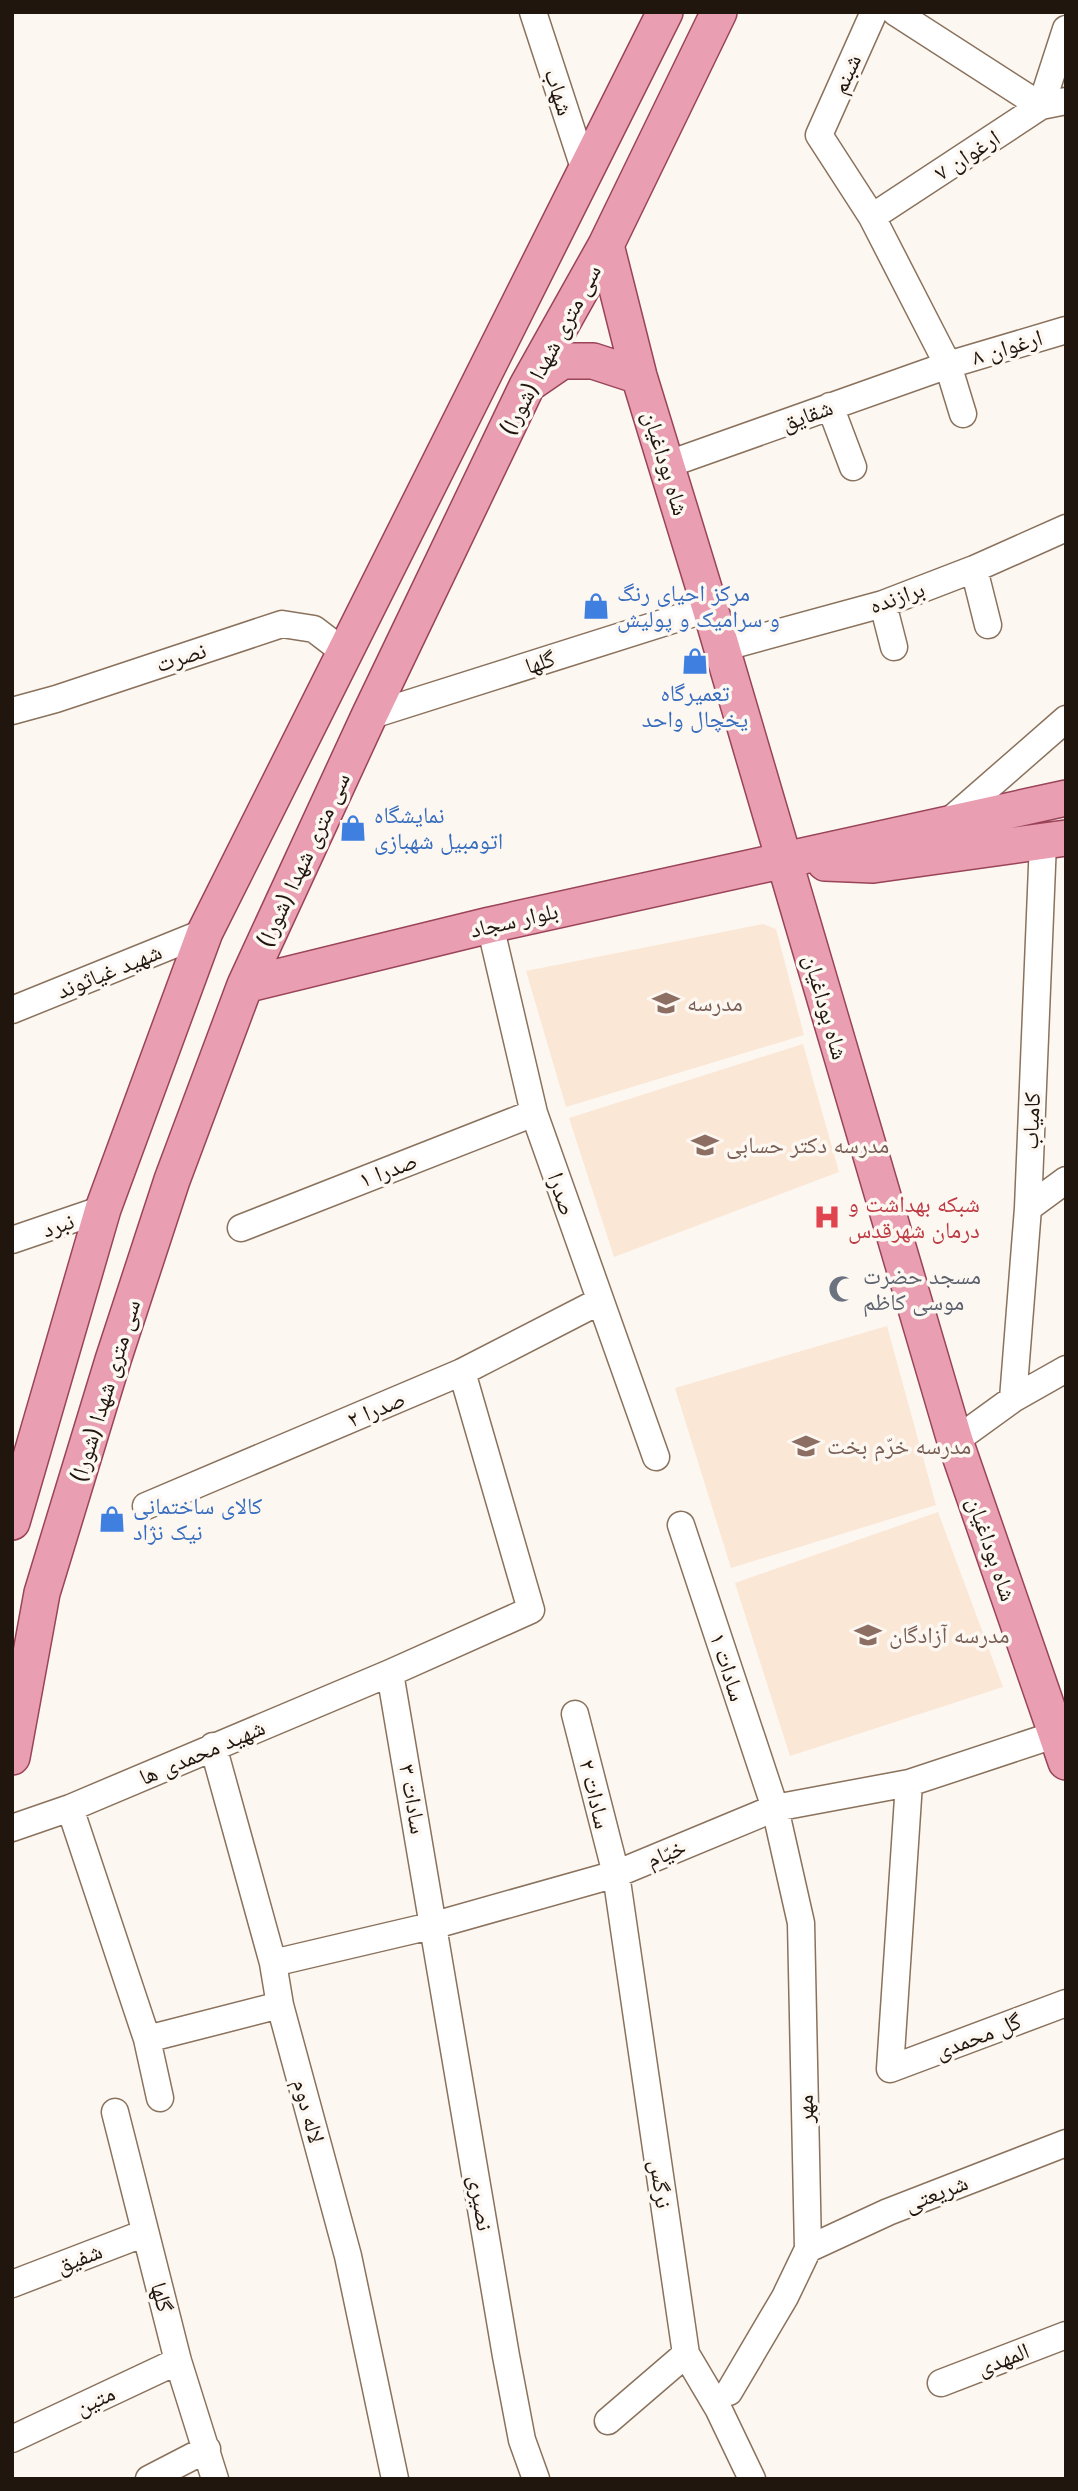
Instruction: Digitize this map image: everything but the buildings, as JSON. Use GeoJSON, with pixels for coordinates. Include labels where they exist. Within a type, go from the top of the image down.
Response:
{"type":"FeatureCollection","features":[{"type":"Feature","properties":{"kind":"main road","name":"سی متری شهدا (شورا)"},"geometry":{"type":"LineString","coordinates":[[12,1522],[103,1209],[205,932],[665,12]]}},
{"type":"Feature","properties":{"kind":"main road","name":"سی متری شهدا (شورا)"},"geometry":{"type":"LineString","coordinates":[[12,1757],[42,1593],[113,1360],[172,1180],[245,985],[369,716],[527,386],[606,245],[719,12]]}},
{"type":"Feature","properties":{"kind":"main road","name":"شاه بوداغیان"},"geometry":{"type":"LineString","coordinates":[[606,245],[639,376],[722,648],[955,1441],[1061,1748]]}},
{"type":"Feature","properties":{"kind":"main road"},"geometry":{"type":"LineString","coordinates":[[527,386],[562,361],[593,361],[639,376]]}},
{"type":"Feature","properties":{"kind":"main road","name":"بلوار سجاد"},"geometry":{"type":"LineString","coordinates":[[245,985],[490,925],[1066,798]]}},
{"type":"Feature","properties":{"kind":"main road","name":"بلوار سجاد"},"geometry":{"type":"LineString","coordinates":[[783,861],[873,865],[1054,840]]}},
{"type":"Feature","properties":{"kind":"main road"},"geometry":{"type":"LineString","coordinates":[[65,1347],[113,1360]]}},
{"type":"Feature","properties":{"kind":"street","name":"شهاب"},"geometry":{"type":"LineString","coordinates":[[533,12],[585,171]]}},
{"type":"Feature","properties":{"kind":"street","name":"شبنم"},"geometry":{"type":"LineString","coordinates":[[872,217],[819,135],[874,12]]}},
{"type":"Feature","properties":{"kind":"street"},"geometry":{"type":"LineString","coordinates":[[895,12],[1054,103],[1066,29]]}},
{"type":"Feature","properties":{"kind":"street","name":"ارغوان ۷"},"geometry":{"type":"LineString","coordinates":[[872,217],[1054,103]]}},
{"type":"Feature","properties":{"kind":"street"},"geometry":{"type":"LineString","coordinates":[[872,217],[948,365],[963,414]]}},
{"type":"Feature","properties":{"kind":"street","name":"ارغوان ۸"},"geometry":{"type":"LineString","coordinates":[[948,365],[1066,330]]}},
{"type":"Feature","properties":{"kind":"street","name":"شقایق"},"geometry":{"type":"LineString","coordinates":[[666,465],[948,365]]}},
{"type":"Feature","properties":{"kind":"street"},"geometry":{"type":"LineString","coordinates":[[830,406],[853,467]]}},
{"type":"Feature","properties":{"kind":"street","name":"برازنده"},"geometry":{"type":"LineString","coordinates":[[722,648],[883,604],[974,569],[1066,528]]}},
{"type":"Feature","properties":{"kind":"street"},"geometry":{"type":"LineString","coordinates":[[974,569],[988,625]]}},
{"type":"Feature","properties":{"kind":"street"},"geometry":{"type":"LineString","coordinates":[[883,604],[894,647]]}},
{"type":"Feature","properties":{"kind":"street","name":"گلها"},"geometry":{"type":"LineString","coordinates":[[369,716],[710,608]]}},
{"type":"Feature","properties":{"kind":"street","name":"نصرت"},"geometry":{"type":"LineString","coordinates":[[12,711],[282,624],[314,629],[344,652]]}},
{"type":"Feature","properties":{"kind":"street"},"geometry":{"type":"LineString","coordinates":[[947,823],[1066,719]]}},
{"type":"Feature","properties":{"kind":"street","name":"کامیاب"},"geometry":{"type":"LineString","coordinates":[[1013,1399],[1054,840]]}},
{"type":"Feature","properties":{"kind":"street","name":"صدرا"},"geometry":{"type":"LineString","coordinates":[[490,925],[534,1113],[656,1457]]}},
{"type":"Feature","properties":{"kind":"street","name":"شهید غیاثوند"},"geometry":{"type":"LineString","coordinates":[[12,1010],[205,932]]}},
{"type":"Feature","properties":{"kind":"street","name":"صدرا ۱"},"geometry":{"type":"LineString","coordinates":[[241,1228],[534,1113]]}},
{"type":"Feature","properties":{"kind":"street"},"geometry":{"type":"LineString","coordinates":[[1028,1208],[1066,1180]]}},
{"type":"Feature","properties":{"kind":"street","name":"نبرد"},"geometry":{"type":"LineString","coordinates":[[12,1240],[103,1209]]}},
{"type":"Feature","properties":{"kind":"street","name":"صدرا ۲"},"geometry":{"type":"LineString","coordinates":[[146,1506],[462,1373],[600,1301]]}},
{"type":"Feature","properties":{"kind":"street"},"geometry":{"type":"LineString","coordinates":[[955,1441],[1013,1399],[1066,1370]]}},
{"type":"Feature","properties":{"kind":"street","name":"شهید محمدی ها"},"geometry":{"type":"LineString","coordinates":[[12,1828],[70,1808],[390,1673],[531,1610],[462,1373]]}},
{"type":"Feature","properties":{"kind":"street","name":"سادات ۱"},"geometry":{"type":"LineString","coordinates":[[681,1525],[775,1808]]}},
{"type":"Feature","properties":{"kind":"street","name":"سادات ۳"},"geometry":{"type":"LineString","coordinates":[[390,1673],[435,1924]]}},
{"type":"Feature","properties":{"kind":"street","name":"سادات ۲"},"geometry":{"type":"LineString","coordinates":[[575,1714],[616,1874]]}},
{"type":"Feature","properties":{"kind":"street","name":"لاله دوم"},"geometry":{"type":"LineString","coordinates":[[213,1746],[273,1963],[280,2005],[348,2256],[395,2479]]}},
{"type":"Feature","properties":{"kind":"street","name":"خیّام"},"geometry":{"type":"LineString","coordinates":[[273,1963],[435,1924],[616,1874],[775,1808],[909,1783],[1061,1748]]}},
{"type":"Feature","properties":{"kind":"street","name":"گل محمدی"},"geometry":{"type":"LineString","coordinates":[[909,1783],[890,2069],[1066,2003]]}},
{"type":"Feature","properties":{"kind":"street"},"geometry":{"type":"LineString","coordinates":[[70,1808],[147,2039],[160,2098]]}},
{"type":"Feature","properties":{"kind":"street","name":"مهر"},"geometry":{"type":"LineString","coordinates":[[729,2392],[785,2297],[808,2249],[801,1923],[775,1808]]}},
{"type":"Feature","properties":{"kind":"street","name":"نرگس"},"geometry":{"type":"LineString","coordinates":[[616,1874],[686,2354],[718,2408],[752,2479]]}},
{"type":"Feature","properties":{"kind":"street","name":"نصیری"},"geometry":{"type":"LineString","coordinates":[[435,1924],[519,2428],[536,2479]]}},
{"type":"Feature","properties":{"kind":"street"},"geometry":{"type":"LineString","coordinates":[[147,2039],[280,2005]]}},
{"type":"Feature","properties":{"kind":"street","name":"گلها"},"geometry":{"type":"LineString","coordinates":[[115,2112],[178,2361],[215,2479]]}},
{"type":"Feature","properties":{"kind":"street","name":"شریعتی"},"geometry":{"type":"LineString","coordinates":[[808,2249],[888,2212],[1066,2143]]}},
{"type":"Feature","properties":{"kind":"street","name":"شفیق"},"geometry":{"type":"LineString","coordinates":[[12,2284],[145,2233]]}},
{"type":"Feature","properties":{"kind":"street","name":"المهدی"},"geometry":{"type":"LineString","coordinates":[[941,2384],[1066,2335]]}},
{"type":"Feature","properties":{"kind":"street"},"geometry":{"type":"LineString","coordinates":[[608,2421],[686,2354]]}},
{"type":"Feature","properties":{"kind":"street","name":"متین"},"geometry":{"type":"LineString","coordinates":[[12,2439],[178,2361]]}},
{"type":"Feature","properties":{"kind":"street"},"geometry":{"type":"LineString","coordinates":[[149,2479],[207,2449]]}},
{"type":"Feature","properties":{"kind":"shaded area","name":"مدرسه"},"geometry":{"type":"Polygon","coordinates":[[[763,924],[776,929],[804,1035],[566,1107],[526,971],[763,924]]]}},
{"type":"Feature","properties":{"kind":"shaded area","name":"مدرسه دکتر حسابی"},"geometry":{"type":"Polygon","coordinates":[[[803,1044],[839,1172],[614,1257],[569,1118],[803,1044]]]}},
{"type":"Feature","properties":{"kind":"shaded area","name":"مدرسه خرّم بخت"},"geometry":{"type":"Polygon","coordinates":[[[887,1326],[936,1505],[731,1568],[675,1388],[887,1326]]]}},
{"type":"Feature","properties":{"kind":"shaded area","name":"مدرسه آزادگان"},"geometry":{"type":"Polygon","coordinates":[[[938,1512],[1003,1687],[790,1756],[735,1583],[938,1512]]]}},
{"type":"Feature","properties":{"kind":"place","name":"مرکز احیای رنگ و سرامیک و پولیش"},"geometry":{"type":"Point","coordinates":[596,606]}},
{"type":"Feature","properties":{"kind":"place","name":"تعمیرگاه یخچال واحد"},"geometry":{"type":"Point","coordinates":[695,661]}},
{"type":"Feature","properties":{"kind":"place","name":"نمایشگاه اتومبیل شهبازی"},"geometry":{"type":"Point","coordinates":[353,828]}},
{"type":"Feature","properties":{"kind":"place","name":"مدرسه"},"geometry":{"type":"Point","coordinates":[666,1003]}},
{"type":"Feature","properties":{"kind":"place","name":"مدرسه دکتر حسابی"},"geometry":{"type":"Point","coordinates":[705,1145]}},
{"type":"Feature","properties":{"kind":"place","name":"شبکه بهداشت و درمان شهرقدس"},"geometry":{"type":"Point","coordinates":[827,1217]}},
{"type":"Feature","properties":{"kind":"place","name":"مسجد حضرت موسی کاظم"},"geometry":{"type":"Point","coordinates":[842,1289]}},
{"type":"Feature","properties":{"kind":"place","name":"مدرسه خرّم بخت"},"geometry":{"type":"Point","coordinates":[806,1446]}},
{"type":"Feature","properties":{"kind":"place","name":"کالای ساختمانی نیک نژاد"},"geometry":{"type":"Point","coordinates":[112,1519]}},
{"type":"Feature","properties":{"kind":"place","name":"مدرسه آزادگان"},"geometry":{"type":"Point","coordinates":[868,1635]}}]}
